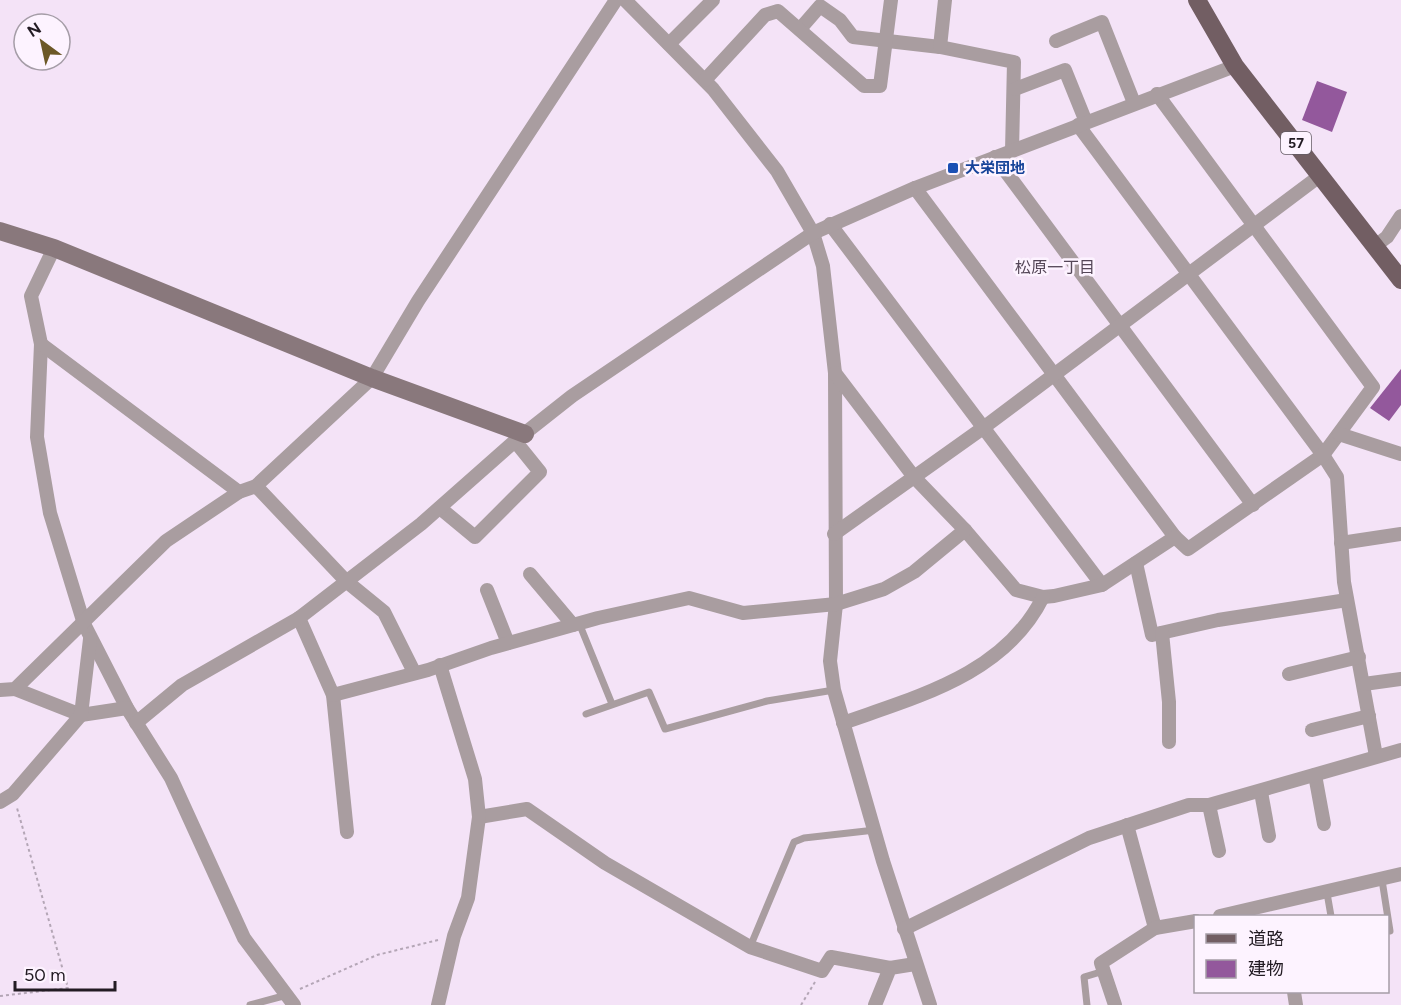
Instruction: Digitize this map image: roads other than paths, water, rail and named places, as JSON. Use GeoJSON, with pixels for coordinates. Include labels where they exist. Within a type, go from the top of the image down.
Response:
{"type":"FeatureCollection","features":[{"type":"Feature","properties":{"kind":"main road","name":"57"},"geometry":{"type":"LineString","coordinates":[[1197,0],[1235,66],[1401,280]]}},
{"type":"Feature","properties":{"kind":"street"},"geometry":{"type":"LineString","coordinates":[[15,689],[84,624],[166,541],[239,492],[256,486],[372,378],[418,301],[616,0]]}},
{"type":"Feature","properties":{"kind":"street"},"geometry":{"type":"LineString","coordinates":[[625,0],[705,80],[777,171],[813,233],[823,266],[835,373],[836,604],[830,661],[834,690],[874,830],[930,1005]]}},
{"type":"Feature","properties":{"kind":"street"},"geometry":{"type":"LineString","coordinates":[[669,44],[713,0]]}},
{"type":"Feature","properties":{"kind":"street"},"geometry":{"type":"LineString","coordinates":[[705,80],[765,15],[778,11],[864,87],[880,86],[891,0]]}},
{"type":"Feature","properties":{"kind":"street"},"geometry":{"type":"LineString","coordinates":[[940,47],[945,0]]}},
{"type":"Feature","properties":{"kind":"street"},"geometry":{"type":"LineString","coordinates":[[800,30],[820,6],[840,20],[853,36],[940,47],[1014,62],[1012,151]]}},
{"type":"Feature","properties":{"kind":"street"},"geometry":{"type":"LineString","coordinates":[[1056,41],[1102,22],[1134,103]]}},
{"type":"Feature","properties":{"kind":"street"},"geometry":{"type":"LineString","coordinates":[[136,723],[182,685],[299,618],[440,508],[572,396],[813,233],[915,188],[1235,66]]}},
{"type":"Feature","properties":{"kind":"street"},"geometry":{"type":"LineString","coordinates":[[1015,89],[1065,70],[1082,124],[1188,274],[1337,477],[1347,600],[1376,756]]}},
{"type":"Feature","properties":{"kind":"street"},"geometry":{"type":"LineString","coordinates":[[915,188],[1175,537],[1188,549],[1323,455],[1373,387],[1157,94]]}},
{"type":"Feature","properties":{"kind":"street"},"geometry":{"type":"LineString","coordinates":[[995,157],[1253,505]]}},
{"type":"Feature","properties":{"kind":"street"},"geometry":{"type":"LineString","coordinates":[[834,534],[983,428],[1321,175]]}},
{"type":"Feature","properties":{"kind":"street"},"geometry":{"type":"LineString","coordinates":[[1375,246],[1387,237],[1401,216]]}},
{"type":"Feature","properties":{"kind":"street"},"geometry":{"type":"LineString","coordinates":[[830,224],[1101,585]]}},
{"type":"Feature","properties":{"kind":"street"},"geometry":{"type":"LineString","coordinates":[[0,231],[54,248],[520,438],[540,472],[475,537],[440,508]]}},
{"type":"Feature","properties":{"kind":"street"},"geometry":{"type":"LineString","coordinates":[[54,248],[31,296],[41,344],[37,437],[50,513],[84,624],[127,708],[171,778],[244,938],[290,1000]]}},
{"type":"Feature","properties":{"kind":"street"},"geometry":{"type":"LineString","coordinates":[[41,344],[239,492]]}},
{"type":"Feature","properties":{"kind":"street"},"geometry":{"type":"LineString","coordinates":[[835,373],[914,477],[966,530],[1016,590],[1043,597],[1101,585],[1175,537]]}},
{"type":"Feature","properties":{"kind":"street"},"geometry":{"type":"LineString","coordinates":[[1339,434],[1401,454]]}},
{"type":"Feature","properties":{"kind":"street"},"geometry":{"type":"LineString","coordinates":[[256,486],[346,581],[384,612],[414,672]]}},
{"type":"Feature","properties":{"kind":"street"},"geometry":{"type":"LineString","coordinates":[[333,695],[576,624],[689,598],[743,613],[836,604],[884,589],[914,572],[966,530]]}},
{"type":"Feature","properties":{"kind":"street"},"geometry":{"type":"LineString","coordinates":[[1341,543],[1401,534]]}},
{"type":"Feature","properties":{"kind":"street"},"geometry":{"type":"LineString","coordinates":[[1136,563],[1152,635],[1218,620],[1347,600]]}},
{"type":"Feature","properties":{"kind":"street"},"geometry":{"type":"LineString","coordinates":[[530,574],[576,624]]}},
{"type":"Feature","properties":{"kind":"street"},"geometry":{"type":"LineString","coordinates":[[487,590],[508,643]]}},
{"type":"Feature","properties":{"kind":"street"},"geometry":{"type":"LineString","coordinates":[[843,723],[942,688],[979,669],[1031,620],[1043,597]]}},
{"type":"Feature","properties":{"kind":"street"},"geometry":{"type":"LineString","coordinates":[[299,618],[333,695],[347,832]]}},
{"type":"Feature","properties":{"kind":"street"},"geometry":{"type":"LineString","coordinates":[[1162,633],[1169,702],[1169,742]]}},
{"type":"Feature","properties":{"kind":"street"},"geometry":{"type":"LineString","coordinates":[[0,802],[13,794],[81,715],[90,639]]}},
{"type":"Feature","properties":{"kind":"street"},"geometry":{"type":"LineString","coordinates":[[1289,674],[1359,657]]}},
{"type":"Feature","properties":{"kind":"street"},"geometry":{"type":"LineString","coordinates":[[438,1005],[454,936],[468,898],[479,817],[475,779],[440,665]]}},
{"type":"Feature","properties":{"kind":"street"},"geometry":{"type":"LineString","coordinates":[[1364,684],[1401,679]]}},
{"type":"Feature","properties":{"kind":"street"},"geometry":{"type":"LineString","coordinates":[[0,690],[15,689],[81,715],[127,708]]}},
{"type":"Feature","properties":{"kind":"street"},"geometry":{"type":"LineString","coordinates":[[1312,730],[1369,716]]}},
{"type":"Feature","properties":{"kind":"street"},"geometry":{"type":"LineString","coordinates":[[904,928],[1089,838],[1189,805],[1209,805],[1261,792],[1376,756],[1401,752]]}},
{"type":"Feature","properties":{"kind":"street"},"geometry":{"type":"LineString","coordinates":[[1315,775],[1324,824]]}},
{"type":"Feature","properties":{"kind":"street"},"geometry":{"type":"LineString","coordinates":[[1261,792],[1269,836]]}},
{"type":"Feature","properties":{"kind":"street"},"geometry":{"type":"LineString","coordinates":[[1209,805],[1219,851]]}},
{"type":"Feature","properties":{"kind":"street"},"geometry":{"type":"LineString","coordinates":[[479,817],[527,809],[605,863],[750,947],[822,971],[831,957],[890,968],[915,964]]}},
{"type":"Feature","properties":{"kind":"street"},"geometry":{"type":"LineString","coordinates":[[1127,825],[1155,928]]}},
{"type":"Feature","properties":{"kind":"street"},"geometry":{"type":"LineString","coordinates":[[1238,915],[1401,874]]}},
{"type":"Feature","properties":{"kind":"street"},"geometry":{"type":"LineString","coordinates":[[1283,902],[1285,915]]}},
{"type":"Feature","properties":{"kind":"street"},"geometry":{"type":"LineString","coordinates":[[1115,1005],[1101,963],[1155,928],[1194,921]]}},
{"type":"Feature","properties":{"kind":"street"},"geometry":{"type":"LineString","coordinates":[[875,1005],[890,968]]}},
{"type":"Feature","properties":{"kind":"lane"},"geometry":{"type":"LineString","coordinates":[[576,624],[612,704]]}},
{"type":"Feature","properties":{"kind":"lane"},"geometry":{"type":"LineString","coordinates":[[586,714],[649,692],[665,729],[767,701],[834,690]]}},
{"type":"Feature","properties":{"kind":"lane"},"geometry":{"type":"LineString","coordinates":[[750,947],[794,842],[804,838],[874,830]]}},
{"type":"Feature","properties":{"kind":"lane"},"geometry":{"type":"LineString","coordinates":[[1383,880],[1388,915]]}},
{"type":"Feature","properties":{"kind":"lane"},"geometry":{"type":"LineString","coordinates":[[1327,893],[1331,915]]}},
{"type":"Feature","properties":{"kind":"lane"},"geometry":{"type":"LineString","coordinates":[[1389,924],[1390,931]]}},
{"type":"Feature","properties":{"kind":"lane"},"geometry":{"type":"LineString","coordinates":[[1087,1005],[1084,977],[1104,971]]}},
{"type":"Feature","properties":{"kind":"lane"},"geometry":{"type":"LineString","coordinates":[[250,1005],[290,1000]]}},
{"type":"Feature","properties":{"kind":"place","name":"大栄団地"},"geometry":{"type":"Point","coordinates":[953,168]}},
{"type":"Feature","properties":{"kind":"district","name":"松原一丁目"},"geometry":{"type":"Point","coordinates":[1055,267]}}]}
